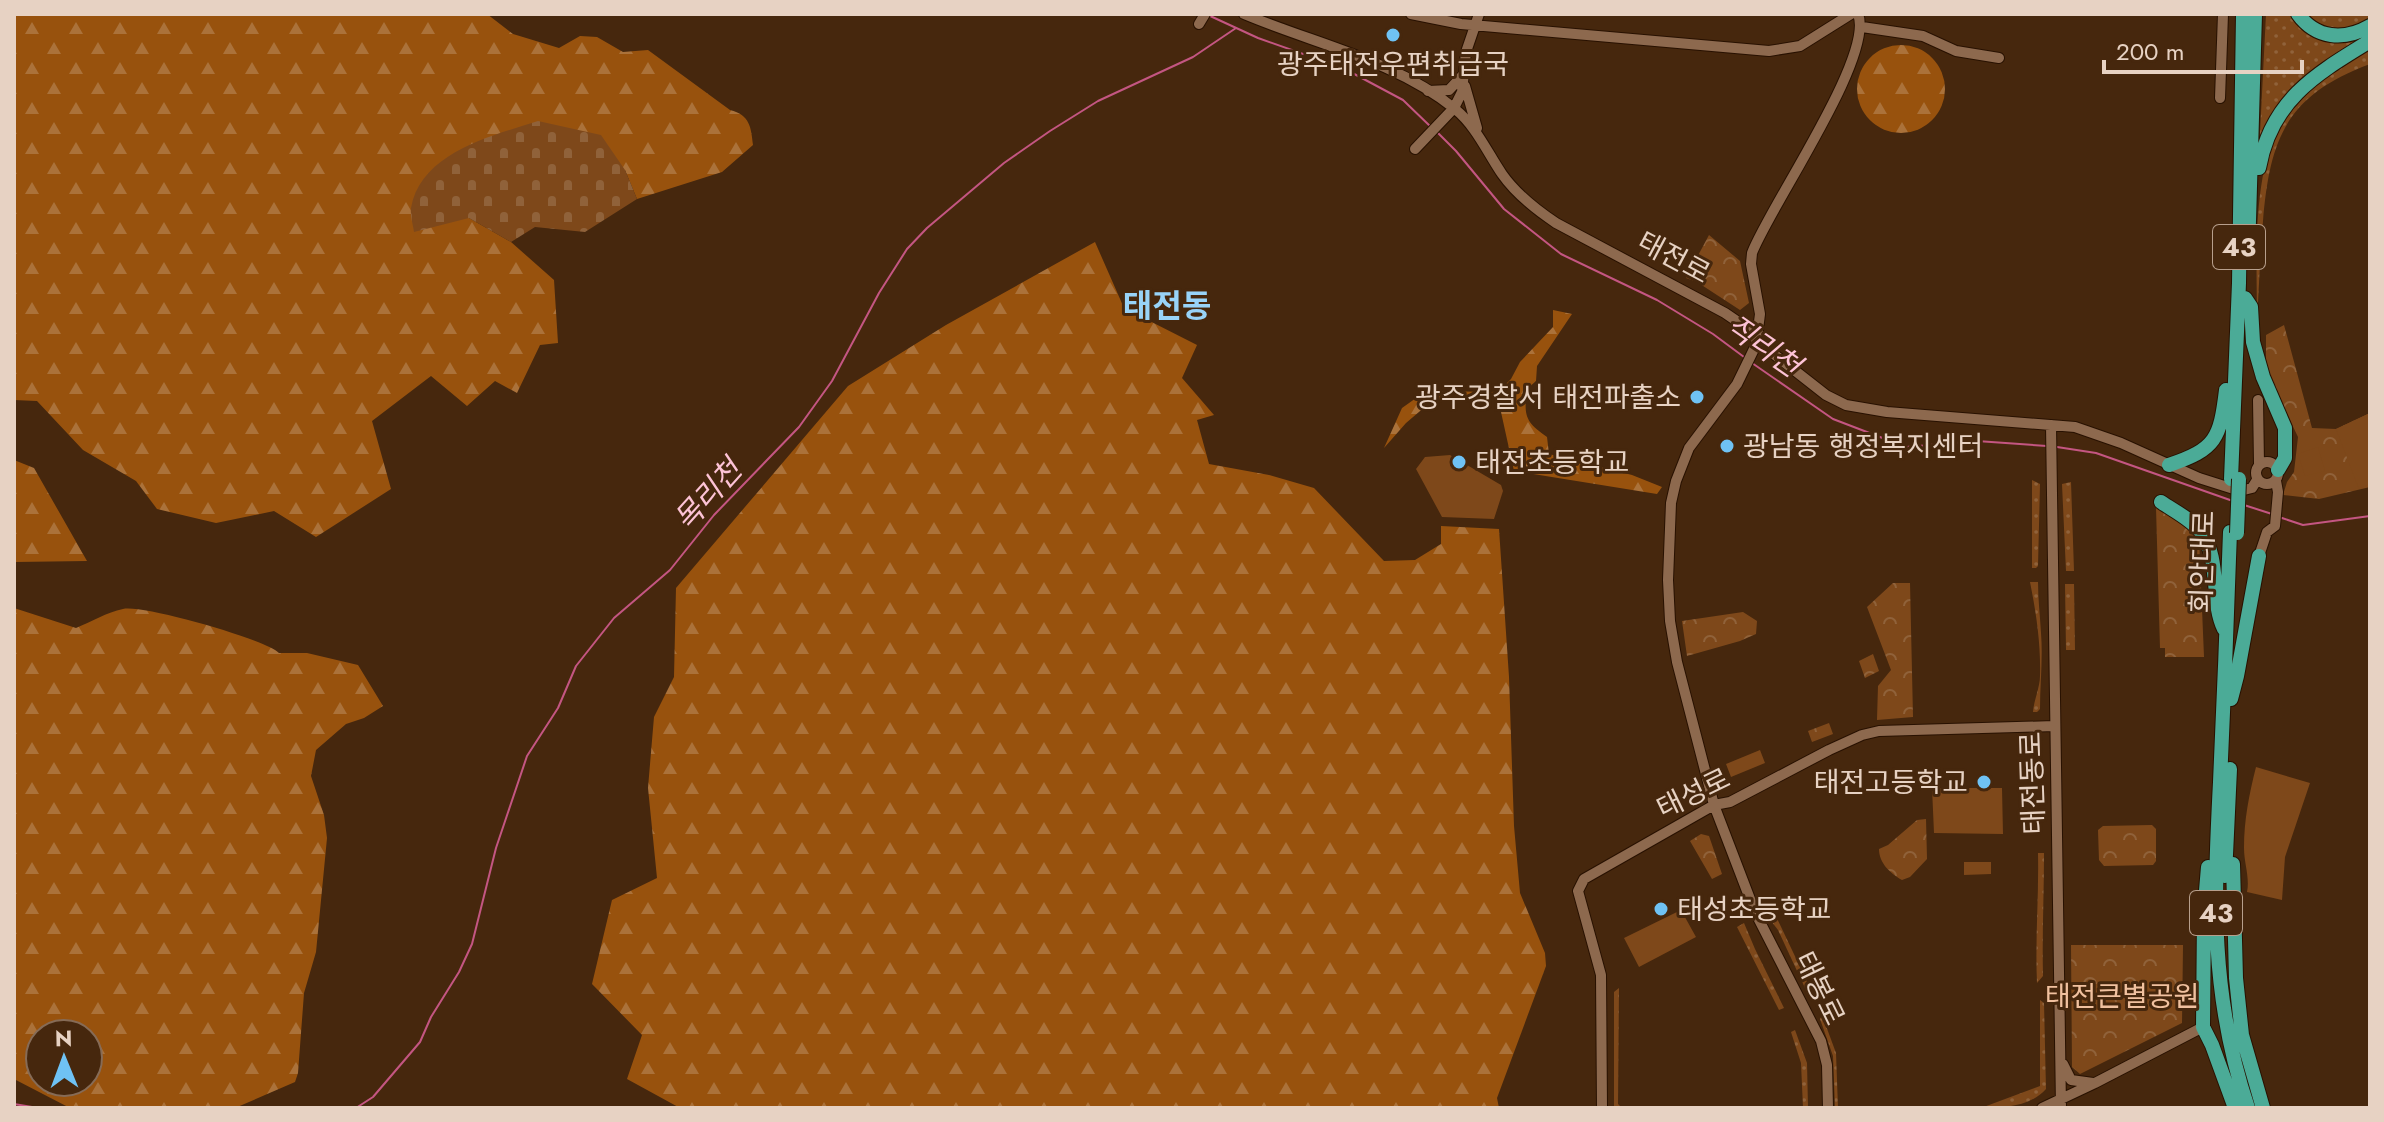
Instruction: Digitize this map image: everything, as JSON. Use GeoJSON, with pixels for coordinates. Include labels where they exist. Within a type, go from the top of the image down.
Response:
{"type":"FeatureCollection","features":[{"type":"Feature","properties":{"kind":"highway","name":"회안대로"},"geometry":{"type":"LineString","coordinates":[[2230,1028],[2216,943],[2231,699],[2242,303],[2243,14]]}},
{"type":"Feature","properties":{"kind":"highway","name":"회안대로"},"geometry":{"type":"LineString","coordinates":[[2242,303],[2249,232],[2255,14]]}},
{"type":"Feature","properties":{"kind":"highway"},"geometry":{"type":"LineString","coordinates":[[2252,150],[2261,14]]}},
{"type":"Feature","properties":{"kind":"highway"},"geometry":{"type":"LineString","coordinates":[[2298,14],[2313,29],[2329,36],[2369,34]]}},
{"type":"Feature","properties":{"kind":"highway"},"geometry":{"type":"LineString","coordinates":[[2249,232],[2267,136],[2308,81],[2369,34]]}},
{"type":"Feature","properties":{"kind":"highway"},"geometry":{"type":"LineString","coordinates":[[2169,465],[2203,452],[2221,425],[2233,314],[2242,303],[2251,307],[2253,342],[2263,377],[2285,428],[2285,458],[2277,476]]}},
{"type":"Feature","properties":{"kind":"highway"},"geometry":{"type":"LineString","coordinates":[[2161,502],[2191,522],[2205,539],[2211,554],[2217,614],[2226,633]]}},
{"type":"Feature","properties":{"kind":"highway","name":"회안대로"},"geometry":{"type":"LineString","coordinates":[[2223,821],[2226,633],[2234,532]]}},
{"type":"Feature","properties":{"kind":"highway"},"geometry":{"type":"LineString","coordinates":[[2231,699],[2259,556]]}},
{"type":"Feature","properties":{"kind":"highway"},"geometry":{"type":"LineString","coordinates":[[2223,821],[2208,870],[2204,914],[2203,1027],[2235,1108]]}},
{"type":"Feature","properties":{"kind":"highway"},"geometry":{"type":"LineString","coordinates":[[2223,821],[2233,840],[2236,978],[2242,1035],[2260,1108]]}},
{"type":"Feature","properties":{"kind":"highway","name":"43"},"geometry":{"type":"LineString","coordinates":[[2230,1028],[2260,1108]]}},
{"type":"Feature","properties":{"kind":"highway","name":"43"},"geometry":{"type":"LineString","coordinates":[[2230,1028],[2248,1108]]}},
{"type":"Feature","properties":{"kind":"street","name":"태전로"},"geometry":{"type":"LineString","coordinates":[[1244,14],[1389,68],[1454,108],[1471,126],[1509,183],[1542,214],[1725,313],[1744,326],[1756,343],[1826,395],[1846,405],[1887,412],[2075,427],[2240,491],[2252,488],[2257,480]]}},
{"type":"Feature","properties":{"kind":"street"},"geometry":{"type":"LineString","coordinates":[[1411,14],[1781,50],[1810,40],[1851,14]]}},
{"type":"Feature","properties":{"kind":"street"},"geometry":{"type":"LineString","coordinates":[[1756,343],[1760,314],[1751,264],[1752,253],[1821,128],[1859,43],[1862,27],[1858,14]]}},
{"type":"Feature","properties":{"kind":"street"},"geometry":{"type":"LineString","coordinates":[[2220,98],[2223,14]]}},
{"type":"Feature","properties":{"kind":"street"},"geometry":{"type":"LineString","coordinates":[[1418,145],[1454,108],[1462,92],[1463,75],[1477,19]]}},
{"type":"Feature","properties":{"kind":"street"},"geometry":{"type":"LineString","coordinates":[[1862,27],[1923,36],[1956,51],[1999,58]]}},
{"type":"Feature","properties":{"kind":"street"},"geometry":{"type":"LineString","coordinates":[[1427,91],[1440,93],[1449,90],[1463,75]]}},
{"type":"Feature","properties":{"kind":"street"},"geometry":{"type":"LineString","coordinates":[[1463,75],[1471,112],[1484,145]]}},
{"type":"Feature","properties":{"kind":"street","name":"태봉로"},"geometry":{"type":"LineString","coordinates":[[1756,343],[1741,376],[1689,448],[1676,481],[1669,529],[1668,580],[1674,645],[1714,805],[1755,912],[1821,1041],[1827,1065],[1828,1108]]}},
{"type":"Feature","properties":{"kind":"street"},"geometry":{"type":"LineString","coordinates":[[2258,400],[2257,480],[2265,485],[2277,476]]}},
{"type":"Feature","properties":{"kind":"street","name":"태전동로"},"geometry":{"type":"LineString","coordinates":[[2051,427],[2061,1103]]}},
{"type":"Feature","properties":{"kind":"street"},"geometry":{"type":"LineString","coordinates":[[2259,464],[2270,462],[2277,476],[2278,497],[2275,526],[2267,532],[2259,556]]}},
{"type":"Feature","properties":{"kind":"street","name":"태성로"},"geometry":{"type":"LineString","coordinates":[[1602,1108],[1601,975],[1579,899],[1579,884],[1714,805],[1730,802],[1862,735],[1879,731],[2054,726]]}},
{"type":"Feature","properties":{"kind":"street"},"geometry":{"type":"LineString","coordinates":[[2042,1108],[2061,1103],[2203,1027]]}},
{"type":"Feature","properties":{"kind":"street"},"geometry":{"type":"LineString","coordinates":[[2059,1054],[2071,1080],[2095,1083]]}},
{"type":"Feature","properties":{"kind":"green space"},"geometry":{"type":"Polygon","coordinates":[[[14,14],[487,14],[513,34],[559,48],[580,36],[597,37],[623,52],[648,50],[730,110],[742,115],[750,127],[753,145],[722,172],[637,199],[625,170],[469,218],[511,242],[554,280],[558,343],[540,345],[517,393],[495,381],[467,406],[431,376],[372,421],[391,489],[316,537],[274,511],[216,523],[157,509],[136,481],[83,450],[37,401],[14,400],[14,14]]]}},
{"type":"Feature","properties":{"kind":"green space"},"geometry":{"type":"Polygon","coordinates":[[[2266,14],[2294,14],[2311,31],[2370,31],[2370,37],[2325,64],[2259,153],[2266,14]]]}},
{"type":"Feature","properties":{"kind":"green space"},"geometry":{"type":"Polygon","coordinates":[[[2301,14],[2369,14],[2370,21],[2351,29],[2334,31],[2319,26],[2301,14]]]}},
{"type":"Feature","properties":{"kind":"green space"},"geometry":{"type":"Polygon","coordinates":[[[1901,45],[1926,52],[1938,64],[1945,89],[1938,114],[1926,126],[1901,133],[1876,126],[1864,114],[1857,89],[1864,64],[1876,52],[1901,45]]]}},
{"type":"Feature","properties":{"kind":"green space"},"geometry":{"type":"Polygon","coordinates":[[[2370,46],[2370,64],[2319,90],[2288,123],[2278,143],[2266,191],[2257,321],[2259,202],[2271,143],[2283,117],[2299,95],[2370,46]]]}},
{"type":"Feature","properties":{"kind":"green space"},"geometry":{"type":"Polygon","coordinates":[[[538,121],[601,135],[625,170],[637,199],[585,232],[535,227],[511,242],[469,218],[414,232],[411,208],[417,189],[443,160],[480,140],[538,121]]]}},
{"type":"Feature","properties":{"kind":"green space"},"geometry":{"type":"Polygon","coordinates":[[[1709,235],[1740,261],[1749,303],[1740,310],[1686,278],[1709,235]]]}},
{"type":"Feature","properties":{"kind":"green space"},"geometry":{"type":"Polygon","coordinates":[[[1095,242],[1124,308],[1197,345],[1182,378],[1214,415],[1197,420],[1209,464],[1269,475],[1314,488],[1384,561],[1415,560],[1441,544],[1441,526],[1499,529],[1520,893],[1545,953],[1546,966],[1497,1098],[1499,1108],[680,1108],[627,1079],[642,1035],[592,984],[612,900],[657,878],[648,788],[654,717],[674,677],[676,588],[848,386],[946,325],[1095,242]]]}},
{"type":"Feature","properties":{"kind":"green space"},"geometry":{"type":"Polygon","coordinates":[[[1553,310],[1572,314],[1537,366],[1536,381],[1527,389],[1527,417],[1547,437],[1549,454],[1632,475],[1662,487],[1657,494],[1514,471],[1501,412],[1507,398],[1488,394],[1433,400],[1406,423],[1384,448],[1402,408],[1426,391],[1498,392],[1511,379],[1520,362],[1553,327],[1553,310]]]}},
{"type":"Feature","properties":{"kind":"green space"},"geometry":{"type":"Polygon","coordinates":[[[2284,325],[2312,428],[2336,429],[2370,413],[2370,487],[2319,499],[2283,495],[2294,472],[2298,437],[2266,370],[2266,335],[2284,325]]]}},
{"type":"Feature","properties":{"kind":"green space"},"geometry":{"type":"Polygon","coordinates":[[[2370,413],[2370,484],[2359,489],[2336,429],[2370,413]]]}},
{"type":"Feature","properties":{"kind":"green space"},"geometry":{"type":"Polygon","coordinates":[[[2318,447],[2325,471],[2305,476],[2298,454],[2318,447]]]}},
{"type":"Feature","properties":{"kind":"green space"},"geometry":{"type":"Polygon","coordinates":[[[1450,455],[1501,485],[1503,491],[1494,519],[1442,517],[1416,469],[1425,457],[1450,455]]]}},
{"type":"Feature","properties":{"kind":"green space"},"geometry":{"type":"Polygon","coordinates":[[[14,460],[34,468],[87,561],[14,562],[14,460]]]}},
{"type":"Feature","properties":{"kind":"green space"},"geometry":{"type":"Polygon","coordinates":[[[2032,480],[2040,484],[2036,568],[2032,568],[2032,480]]]}},
{"type":"Feature","properties":{"kind":"green space"},"geometry":{"type":"Polygon","coordinates":[[[2071,482],[2074,571],[2066,571],[2062,484],[2071,482]]]}},
{"type":"Feature","properties":{"kind":"green space"},"geometry":{"type":"Polygon","coordinates":[[[2156,507],[2169,513],[2199,537],[2204,657],[2165,657],[2165,648],[2160,648],[2156,507]]]}},
{"type":"Feature","properties":{"kind":"green space"},"geometry":{"type":"Polygon","coordinates":[[[2030,582],[2038,582],[2042,643],[2040,709],[2037,712],[2033,712],[2040,680],[2040,652],[2030,582]]]}},
{"type":"Feature","properties":{"kind":"green space"},"geometry":{"type":"Polygon","coordinates":[[[1893,583],[1910,583],[1913,717],[1877,720],[1878,686],[1891,670],[1867,607],[1893,583]]]}},
{"type":"Feature","properties":{"kind":"green space"},"geometry":{"type":"Polygon","coordinates":[[[2065,584],[2074,584],[2075,650],[2066,650],[2065,584]]]}},
{"type":"Feature","properties":{"kind":"green space"},"geometry":{"type":"Polygon","coordinates":[[[14,608],[76,628],[123,609],[153,612],[228,632],[279,653],[307,653],[358,665],[383,706],[364,718],[346,724],[316,750],[311,776],[324,815],[327,838],[316,952],[304,993],[295,1082],[235,1108],[70,1108],[51,1098],[104,1098],[104,1018],[24,1018],[24,1084],[14,1079],[14,608]]]}},
{"type":"Feature","properties":{"kind":"green space"},"geometry":{"type":"Polygon","coordinates":[[[1743,612],[1757,621],[1756,634],[1687,656],[1682,621],[1743,612]]]}},
{"type":"Feature","properties":{"kind":"green space"},"geometry":{"type":"Polygon","coordinates":[[[1873,654],[1879,671],[1865,678],[1859,661],[1873,654]]]}},
{"type":"Feature","properties":{"kind":"green space"},"geometry":{"type":"Polygon","coordinates":[[[1829,723],[1833,734],[1812,742],[1808,731],[1829,723]]]}},
{"type":"Feature","properties":{"kind":"green space"},"geometry":{"type":"Polygon","coordinates":[[[1760,750],[1765,763],[1731,777],[1726,764],[1760,750]]]}},
{"type":"Feature","properties":{"kind":"green space"},"geometry":{"type":"Polygon","coordinates":[[[2256,767],[2310,783],[2285,857],[2282,900],[2247,892],[2245,827],[2256,767]]]}},
{"type":"Feature","properties":{"kind":"green space"},"geometry":{"type":"Polygon","coordinates":[[[1932,788],[2002,788],[2003,834],[1934,833],[1932,788]]]}},
{"type":"Feature","properties":{"kind":"green space"},"geometry":{"type":"Polygon","coordinates":[[[1926,819],[1927,859],[1910,877],[1902,880],[1886,867],[1879,849],[1917,820],[1926,819]]]}},
{"type":"Feature","properties":{"kind":"green space"},"geometry":{"type":"Polygon","coordinates":[[[2152,825],[2156,829],[2156,861],[2153,865],[2104,866],[2099,860],[2098,830],[2103,826],[2152,825]]]}},
{"type":"Feature","properties":{"kind":"green space"},"geometry":{"type":"Polygon","coordinates":[[[1701,834],[1709,836],[1722,874],[1712,879],[1690,841],[1701,834]]]}},
{"type":"Feature","properties":{"kind":"green space"},"geometry":{"type":"Polygon","coordinates":[[[2038,853],[2044,853],[2044,868],[2043,976],[2037,983],[2036,950],[2038,853]]]}},
{"type":"Feature","properties":{"kind":"green space"},"geometry":{"type":"Polygon","coordinates":[[[1964,862],[1991,862],[1991,874],[1964,875],[1964,862]]]}},
{"type":"Feature","properties":{"kind":"green space"},"geometry":{"type":"Polygon","coordinates":[[[1681,910],[1696,937],[1639,967],[1624,938],[1681,910]]]}},
{"type":"Feature","properties":{"kind":"green space"},"geometry":{"type":"Polygon","coordinates":[[[1773,910],[1811,990],[1805,988],[1778,930],[1765,913],[1773,910]]]}},
{"type":"Feature","properties":{"kind":"green space"},"geometry":{"type":"Polygon","coordinates":[[[1744,923],[1784,1008],[1779,1010],[1737,927],[1744,923]]]}},
{"type":"Feature","properties":{"kind":"green space","name":"태전큰별공원"},"geometry":{"type":"Polygon","coordinates":[[[2071,945],[2183,945],[2182,1023],[2080,1074],[2072,1067],[2071,945]]]}},
{"type":"Feature","properties":{"kind":"green space"},"geometry":{"type":"Polygon","coordinates":[[[2141,980],[2158,1004],[2145,1012],[2129,988],[2141,980]]]}},
{"type":"Feature","properties":{"kind":"green space"},"geometry":{"type":"Polygon","coordinates":[[[1619,988],[1618,1104],[1622,1108],[1614,1108],[1614,992],[1619,988]]]}},
{"type":"Feature","properties":{"kind":"green space"},"geometry":{"type":"Polygon","coordinates":[[[2040,1000],[2044,1003],[2046,1089],[2024,1103],[1981,1108],[2040,1086],[2040,1000]]]}},
{"type":"Feature","properties":{"kind":"green space"},"geometry":{"type":"Polygon","coordinates":[[[1822,1015],[1836,1053],[1838,1108],[1835,1108],[1833,1056],[1820,1019],[1822,1015]]]}},
{"type":"Feature","properties":{"kind":"green space"},"geometry":{"type":"Polygon","coordinates":[[[1795,1030],[1807,1063],[1808,1108],[1803,1108],[1801,1063],[1791,1032],[1795,1030]]]}},
{"type":"Feature","properties":{"kind":"waterway","name":"직리천"},"geometry":{"type":"LineString","coordinates":[[1208,15],[1258,38],[1343,68],[1403,100],[1432,128]]}},
{"type":"Feature","properties":{"kind":"waterway","name":"목리천"},"geometry":{"type":"LineString","coordinates":[[356,1108],[373,1097],[420,1042],[431,1017],[459,972],[472,944],[496,848],[527,756],[558,708],[576,666],[614,618],[670,570],[714,515],[799,427],[832,381],[879,293],[907,249],[927,228],[1004,163],[1050,131],[1098,101],[1193,57],[1236,28]]}},
{"type":"Feature","properties":{"kind":"waterway","name":"직리천"},"geometry":{"type":"LineString","coordinates":[[1437,132],[1504,209],[1561,254],[1657,300],[1744,357]]}},
{"type":"Feature","properties":{"kind":"waterway","name":"직리천"},"geometry":{"type":"LineString","coordinates":[[1752,363],[1833,419],[1906,447],[1977,441],[2047,446]]}},
{"type":"Feature","properties":{"kind":"waterway","name":"직리천"},"geometry":{"type":"LineString","coordinates":[[2057,447],[2096,453],[2230,500]]}},
{"type":"Feature","properties":{"kind":"waterway","name":"직리천"},"geometry":{"type":"LineString","coordinates":[[2244,505],[2272,514]]}},
{"type":"Feature","properties":{"kind":"waterway","name":"직리천"},"geometry":{"type":"LineString","coordinates":[[2282,518],[2303,525],[2370,516]]}},
{"type":"Feature","properties":{"kind":"waterway","name":"목리천"},"geometry":{"type":"LineString","coordinates":[[14,1104],[38,1108]]}},
{"type":"Feature","properties":{"kind":"place","name":"광주태전우편취급국"},"geometry":{"type":"Point","coordinates":[1393,35]}},
{"type":"Feature","properties":{"kind":"place","name":"광주경찰서 태전파출소"},"geometry":{"type":"Point","coordinates":[1697,397]}},
{"type":"Feature","properties":{"kind":"place","name":"광남동 행정복지센터"},"geometry":{"type":"Point","coordinates":[1727,446]}},
{"type":"Feature","properties":{"kind":"place","name":"태전초등학교"},"geometry":{"type":"Point","coordinates":[1459,462]}},
{"type":"Feature","properties":{"kind":"place","name":"태전고등학교"},"geometry":{"type":"Point","coordinates":[1984,782]}},
{"type":"Feature","properties":{"kind":"place","name":"태성초등학교"},"geometry":{"type":"Point","coordinates":[1661,909]}},
{"type":"Feature","properties":{"kind":"district","name":"태전동"},"geometry":{"type":"Point","coordinates":[1167,306]}}]}
